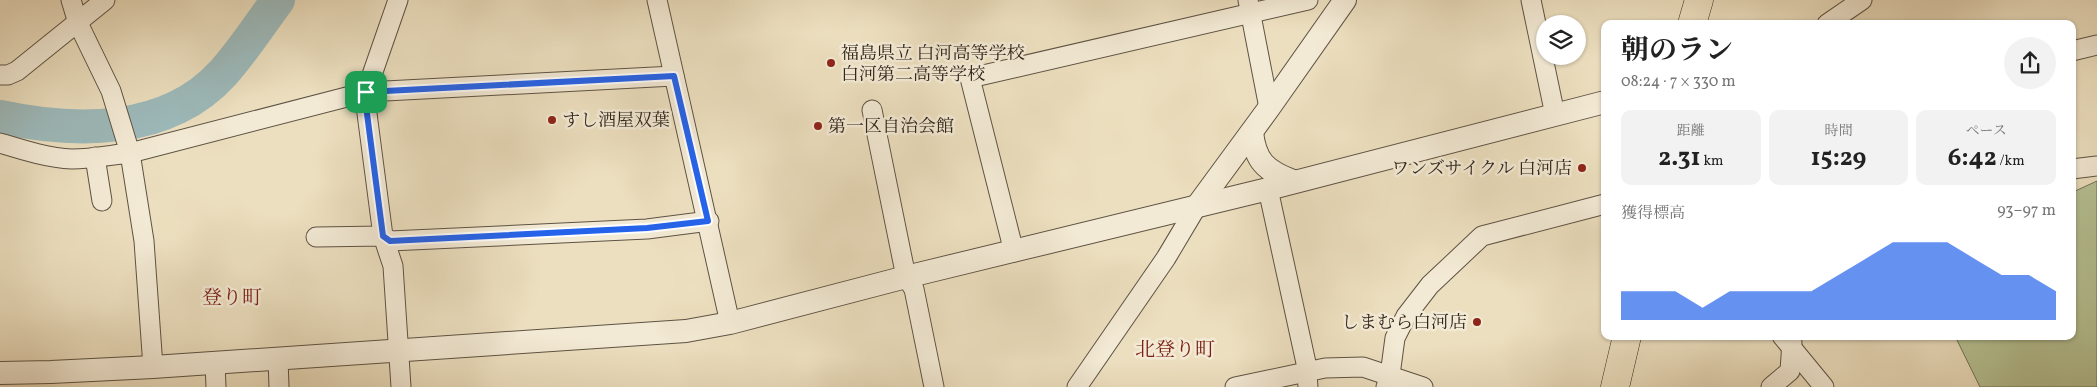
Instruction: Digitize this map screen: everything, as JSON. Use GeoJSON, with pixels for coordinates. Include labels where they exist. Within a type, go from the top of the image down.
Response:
{"type":"FeatureCollection","features":[{"type":"Feature","properties":{"kind":"highway"},"geometry":{"type":"LineString","coordinates":[[1693,20],[1698,0]]}},
{"type":"Feature","properties":{"kind":"highway"},"geometry":{"type":"LineString","coordinates":[[1615,387],[1626,340]]}},
{"type":"Feature","properties":{"kind":"street"},"geometry":{"type":"LineString","coordinates":[[71,0],[78,23],[111,92],[130,154],[144,241],[153,367]]}},
{"type":"Feature","properties":{"kind":"street"},"geometry":{"type":"LineString","coordinates":[[0,75],[8,75],[17,71],[105,0]]}},
{"type":"Feature","properties":{"kind":"street"},"geometry":{"type":"LineString","coordinates":[[398,0],[366,92],[366,106],[383,236],[393,266],[401,387]]}},
{"type":"Feature","properties":{"kind":"street"},"geometry":{"type":"LineString","coordinates":[[657,0],[730,324]]}},
{"type":"Feature","properties":{"kind":"street"},"geometry":{"type":"LineString","coordinates":[[1014,252],[970,78],[1249,7],[1308,0]]}},
{"type":"Feature","properties":{"kind":"street"},"geometry":{"type":"LineString","coordinates":[[1077,387],[1166,258],[1197,206],[1345,0]]}},
{"type":"Feature","properties":{"kind":"street"},"geometry":{"type":"LineString","coordinates":[[1531,0],[1555,115]]}},
{"type":"Feature","properties":{"kind":"street"},"geometry":{"type":"LineString","coordinates":[[1833,20],[1862,0]]}},
{"type":"Feature","properties":{"kind":"street"},"geometry":{"type":"LineString","coordinates":[[1249,7],[1269,108]]}},
{"type":"Feature","properties":{"kind":"street"},"geometry":{"type":"LineString","coordinates":[[2076,50],[2097,45]]}},
{"type":"Feature","properties":{"kind":"street"},"geometry":{"type":"LineString","coordinates":[[0,143],[26,151],[71,159],[130,154],[366,92],[674,76]]}},
{"type":"Feature","properties":{"kind":"street"},"geometry":{"type":"LineString","coordinates":[[0,372],[52,380],[153,367],[686,331],[730,324],[906,277],[1268,189],[1601,103]]}},
{"type":"Feature","properties":{"kind":"street"},"geometry":{"type":"LineString","coordinates":[[872,110],[906,277],[914,289],[934,387]]}},
{"type":"Feature","properties":{"kind":"street"},"geometry":{"type":"LineString","coordinates":[[1252,132],[1253,146],[1258,158],[1275,173],[1293,181]]}},
{"type":"Feature","properties":{"kind":"street"},"geometry":{"type":"LineString","coordinates":[[95,157],[102,201]]}},
{"type":"Feature","properties":{"kind":"street"},"geometry":{"type":"LineString","coordinates":[[2076,169],[2097,166]]}},
{"type":"Feature","properties":{"kind":"street"},"geometry":{"type":"LineString","coordinates":[[1268,189],[1306,363],[1307,379]]}},
{"type":"Feature","properties":{"kind":"street"},"geometry":{"type":"LineString","coordinates":[[1388,381],[1396,338],[1406,316],[1430,285],[1482,236],[1601,205]]}},
{"type":"Feature","properties":{"kind":"street"},"geometry":{"type":"LineString","coordinates":[[316,237],[383,236],[390,241],[647,228],[708,221]]}},
{"type":"Feature","properties":{"kind":"street"},"geometry":{"type":"LineString","coordinates":[[1771,387],[1790,372],[1789,341]]}},
{"type":"Feature","properties":{"kind":"street"},"geometry":{"type":"LineString","coordinates":[[1789,341],[1824,387]]}},
{"type":"Feature","properties":{"kind":"street"},"geometry":{"type":"LineString","coordinates":[[278,358],[279,387]]}},
{"type":"Feature","properties":{"kind":"street"},"geometry":{"type":"LineString","coordinates":[[214,362],[216,387]]}},
{"type":"Feature","properties":{"kind":"street"},"geometry":{"type":"LineString","coordinates":[[1236,387],[1307,379],[1325,368],[1363,367],[1388,381],[1423,387]]}},
{"type":"Feature","properties":{"kind":"green space"},"geometry":{"type":"Polygon","coordinates":[[[2097,181],[2097,387],[1980,387],[1957,340],[2076,340],[2076,191],[2097,181]]]}},
{"type":"Feature","properties":{"kind":"waterway"},"geometry":{"type":"LineString","coordinates":[[0,117],[59,126],[89,126],[119,124],[148,118],[175,108],[200,93],[223,73],[278,0]]}},
{"type":"Feature","properties":{"kind":"place","name":"福島県立 白河高等学校 白河第二高等学校"},"geometry":{"type":"Point","coordinates":[831,63]}},
{"type":"Feature","properties":{"kind":"place","name":"すし酒屋双葉"},"geometry":{"type":"Point","coordinates":[552,120]}},
{"type":"Feature","properties":{"kind":"place","name":"第一区自治会館"},"geometry":{"type":"Point","coordinates":[818,126]}},
{"type":"Feature","properties":{"kind":"place","name":"ワンズサイクル 白河店"},"geometry":{"type":"Point","coordinates":[1582,168]}},
{"type":"Feature","properties":{"kind":"place","name":"しまむら白河店"},"geometry":{"type":"Point","coordinates":[1477,322]}},
{"type":"Feature","properties":{"kind":"district","name":"登り町"},"geometry":{"type":"Point","coordinates":[232,297]}},
{"type":"Feature","properties":{"kind":"district","name":"北登り町"},"geometry":{"type":"Point","coordinates":[1175,349]}},
{"type":"Feature","properties":{"kind":"route"},"geometry":{"type":"LineString","coordinates":[[674,76],[708,221],[647,228],[390,241],[383,236],[366,106],[366,92],[674,76]]}}]}
